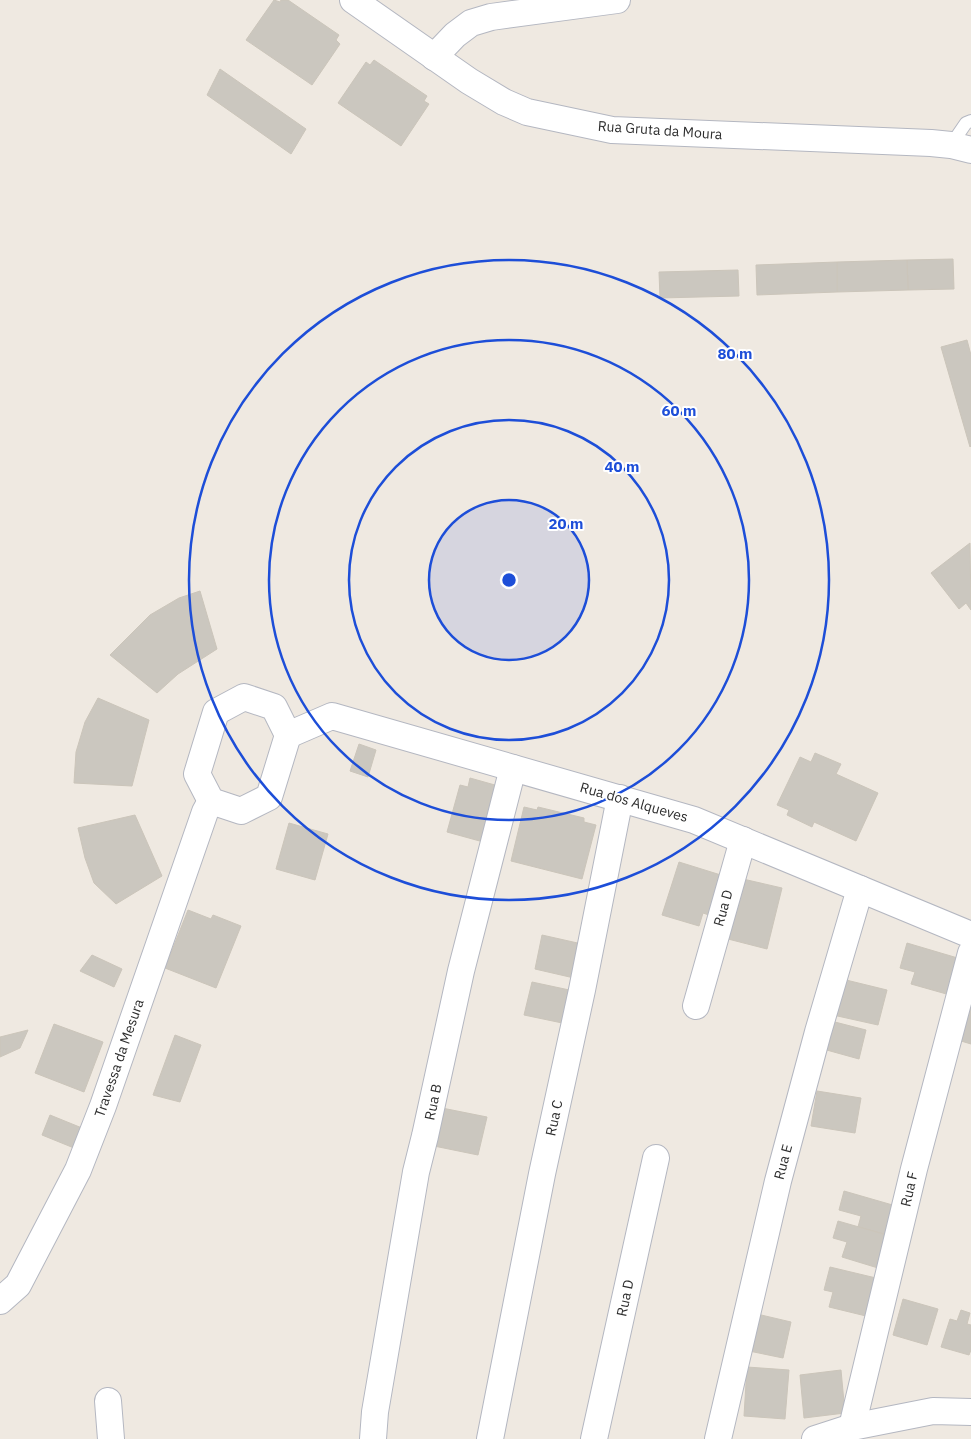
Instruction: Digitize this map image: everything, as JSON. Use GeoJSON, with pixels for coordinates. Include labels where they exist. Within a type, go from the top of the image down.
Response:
{"type":"FeatureCollection","features":[{"type":"Feature","properties":{"kind":"street","name":"Rua Gruta da Moura"},"geometry":{"type":"LineString","coordinates":[[353,0],[470,81],[504,102],[527,112],[612,130],[931,143],[961,148]]}},
{"type":"Feature","properties":{"kind":"street"},"geometry":{"type":"LineString","coordinates":[[434,57],[455,35],[471,23],[491,18],[617,0]]}},
{"type":"Feature","properties":{"kind":"street"},"geometry":{"type":"LineString","coordinates":[[244,697],[274,707],[288,735],[269,797],[241,811],[211,801],[196,774],[216,712],[244,697]]}},
{"type":"Feature","properties":{"kind":"street","name":"Rua dos Alqueves"},"geometry":{"type":"LineString","coordinates":[[288,735],[332,716],[620,798],[694,820],[971,935]]}},
{"type":"Feature","properties":{"kind":"street","name":"Rua B"},"geometry":{"type":"LineString","coordinates":[[373,1439],[375,1412],[416,1172],[461,971],[513,768]]}},
{"type":"Feature","properties":{"kind":"street","name":"Rua C"},"geometry":{"type":"LineString","coordinates":[[490,1439],[542,1174],[582,990],[620,798]]}},
{"type":"Feature","properties":{"kind":"street","name":"Travessa da Mesura"},"geometry":{"type":"LineString","coordinates":[[0,1300],[18,1285],[78,1170],[205,812],[211,801]]}},
{"type":"Feature","properties":{"kind":"street","name":"Rua D"},"geometry":{"type":"LineString","coordinates":[[696,1006],[743,840]]}},
{"type":"Feature","properties":{"kind":"street","name":"Rua E"},"geometry":{"type":"LineString","coordinates":[[718,1439],[778,1181],[818,1032],[860,889]]}},
{"type":"Feature","properties":{"kind":"street","name":"Rua F"},"geometry":{"type":"LineString","coordinates":[[852,1427],[914,1169],[971,953]]}},
{"type":"Feature","properties":{"kind":"street","name":"Rua D"},"geometry":{"type":"LineString","coordinates":[[594,1439],[656,1158]]}},
{"type":"Feature","properties":{"kind":"street"},"geometry":{"type":"LineString","coordinates":[[108,1401],[111,1439]]}},
{"type":"Feature","properties":{"kind":"street"},"geometry":{"type":"LineString","coordinates":[[815,1439],[852,1427],[933,1411],[971,1412]]}},
{"type":"Feature","properties":{"kind":"lane"},"geometry":{"type":"LineString","coordinates":[[961,148],[966,123],[971,121]]}},
{"type":"Feature","properties":{"kind":"building"},"geometry":{"type":"Polygon","coordinates":[[[274,0],[280,2],[281,0],[288,0],[339,35],[336,40],[340,44],[312,85],[246,40],[274,0]]]}},
{"type":"Feature","properties":{"kind":"building"},"geometry":{"type":"Polygon","coordinates":[[[374,60],[427,96],[424,101],[429,104],[401,146],[338,103],[366,62],[370,65],[374,60]]]}},
{"type":"Feature","properties":{"kind":"building"},"geometry":{"type":"Polygon","coordinates":[[[220,69],[306,129],[291,154],[207,95],[220,69]]]}},
{"type":"Feature","properties":{"kind":"building"},"geometry":{"type":"Polygon","coordinates":[[[953,259],[954,289],[908,290],[907,260],[953,259]]]}},
{"type":"Feature","properties":{"kind":"building"},"geometry":{"type":"Polygon","coordinates":[[[907,260],[908,290],[837,292],[837,262],[907,260]]]}},
{"type":"Feature","properties":{"kind":"building"},"geometry":{"type":"Polygon","coordinates":[[[837,262],[837,292],[757,295],[756,265],[837,262]]]}},
{"type":"Feature","properties":{"kind":"building"},"geometry":{"type":"Polygon","coordinates":[[[738,270],[739,296],[660,298],[659,272],[738,270]]]}},
{"type":"Feature","properties":{"kind":"building"},"geometry":{"type":"Polygon","coordinates":[[[967,340],[971,355],[970,447],[941,347],[967,340]]]}},
{"type":"Feature","properties":{"kind":"building"},"geometry":{"type":"Polygon","coordinates":[[[970,543],[971,610],[966,603],[959,609],[931,573],[970,543]]]}},
{"type":"Feature","properties":{"kind":"building"},"geometry":{"type":"Polygon","coordinates":[[[200,591],[217,649],[178,674],[157,693],[110,655],[150,615],[179,598],[200,591]]]}},
{"type":"Feature","properties":{"kind":"building"},"geometry":{"type":"Polygon","coordinates":[[[98,698],[149,720],[132,786],[74,783],[76,752],[85,722],[98,698]]]}},
{"type":"Feature","properties":{"kind":"building"},"geometry":{"type":"Polygon","coordinates":[[[359,744],[376,750],[368,777],[350,771],[359,744]]]}},
{"type":"Feature","properties":{"kind":"building"},"geometry":{"type":"Polygon","coordinates":[[[815,753],[841,764],[836,774],[878,793],[856,841],[814,822],[812,827],[787,815],[789,810],[777,805],[800,757],[811,762],[815,753]]]}},
{"type":"Feature","properties":{"kind":"building"},"geometry":{"type":"Polygon","coordinates":[[[470,778],[502,787],[487,843],[447,832],[460,785],[468,787],[470,778]]]}},
{"type":"Feature","properties":{"kind":"building"},"geometry":{"type":"Polygon","coordinates":[[[524,807],[537,810],[538,807],[584,818],[584,822],[596,825],[582,879],[511,861],[524,807]]]}},
{"type":"Feature","properties":{"kind":"building"},"geometry":{"type":"Polygon","coordinates":[[[135,815],[162,876],[116,904],[94,883],[85,858],[78,828],[135,815]]]}},
{"type":"Feature","properties":{"kind":"building"},"geometry":{"type":"Polygon","coordinates":[[[289,823],[328,834],[315,880],[276,869],[289,823]]]}},
{"type":"Feature","properties":{"kind":"building"},"geometry":{"type":"Polygon","coordinates":[[[679,862],[724,876],[712,916],[703,913],[699,926],[662,915],[679,862]]]}},
{"type":"Feature","properties":{"kind":"building"},"geometry":{"type":"Polygon","coordinates":[[[743,879],[782,888],[767,949],[728,939],[743,879]]]}},
{"type":"Feature","properties":{"kind":"building"},"geometry":{"type":"Polygon","coordinates":[[[188,910],[211,919],[213,915],[241,926],[216,988],[165,968],[188,910]]]}},
{"type":"Feature","properties":{"kind":"building"},"geometry":{"type":"Polygon","coordinates":[[[542,935],[582,944],[574,978],[535,969],[542,935]]]}},
{"type":"Feature","properties":{"kind":"building"},"geometry":{"type":"Polygon","coordinates":[[[907,943],[961,959],[950,995],[911,984],[915,972],[900,968],[907,943]]]}},
{"type":"Feature","properties":{"kind":"building"},"geometry":{"type":"Polygon","coordinates":[[[92,955],[122,969],[114,987],[80,971],[92,955]]]}},
{"type":"Feature","properties":{"kind":"building"},"geometry":{"type":"Polygon","coordinates":[[[842,979],[887,990],[878,1025],[833,1015],[842,979]]]}},
{"type":"Feature","properties":{"kind":"building"},"geometry":{"type":"Polygon","coordinates":[[[532,982],[574,991],[567,1024],[524,1015],[532,982]]]}},
{"type":"Feature","properties":{"kind":"building"},"geometry":{"type":"Polygon","coordinates":[[[971,1002],[971,1044],[961,1041],[971,1002]]]}},
{"type":"Feature","properties":{"kind":"building"},"geometry":{"type":"Polygon","coordinates":[[[831,1021],[866,1030],[859,1059],[823,1049],[831,1021]]]}},
{"type":"Feature","properties":{"kind":"building"},"geometry":{"type":"Polygon","coordinates":[[[54,1024],[103,1042],[84,1092],[35,1073],[54,1024]]]}},
{"type":"Feature","properties":{"kind":"building"},"geometry":{"type":"Polygon","coordinates":[[[28,1030],[20,1048],[0,1057],[0,1037],[28,1030]]]}},
{"type":"Feature","properties":{"kind":"building"},"geometry":{"type":"Polygon","coordinates":[[[175,1035],[201,1045],[180,1102],[153,1095],[175,1035]]]}},
{"type":"Feature","properties":{"kind":"building"},"geometry":{"type":"Polygon","coordinates":[[[817,1091],[861,1098],[855,1133],[811,1126],[817,1091]]]}},
{"type":"Feature","properties":{"kind":"building"},"geometry":{"type":"Polygon","coordinates":[[[442,1108],[487,1117],[478,1155],[434,1146],[442,1108]]]}},
{"type":"Feature","properties":{"kind":"building"},"geometry":{"type":"Polygon","coordinates":[[[50,1115],[82,1128],[74,1148],[42,1135],[50,1115]]]}},
{"type":"Feature","properties":{"kind":"building"},"geometry":{"type":"Polygon","coordinates":[[[844,1191],[896,1206],[887,1235],[858,1227],[861,1216],[839,1210],[844,1191]]]}},
{"type":"Feature","properties":{"kind":"building"},"geometry":{"type":"Polygon","coordinates":[[[838,1221],[887,1235],[878,1268],[842,1257],[847,1242],[833,1238],[838,1221]]]}},
{"type":"Feature","properties":{"kind":"building"},"geometry":{"type":"Polygon","coordinates":[[[830,1267],[876,1278],[866,1316],[829,1307],[833,1292],[824,1290],[830,1267]]]}},
{"type":"Feature","properties":{"kind":"building"},"geometry":{"type":"Polygon","coordinates":[[[903,1299],[938,1309],[927,1345],[893,1335],[903,1299]]]}},
{"type":"Feature","properties":{"kind":"building"},"geometry":{"type":"Polygon","coordinates":[[[961,1310],[970,1313],[967,1324],[971,1325],[971,1350],[969,1355],[941,1347],[950,1319],[957,1321],[961,1310]]]}},
{"type":"Feature","properties":{"kind":"building"},"geometry":{"type":"Polygon","coordinates":[[[757,1314],[791,1322],[783,1358],[749,1351],[757,1314]]]}},
{"type":"Feature","properties":{"kind":"building"},"geometry":{"type":"Polygon","coordinates":[[[747,1367],[789,1370],[785,1419],[744,1416],[747,1367]]]}},
{"type":"Feature","properties":{"kind":"building"},"geometry":{"type":"Polygon","coordinates":[[[841,1370],[845,1413],[804,1418],[800,1375],[841,1370]]]}}]}
